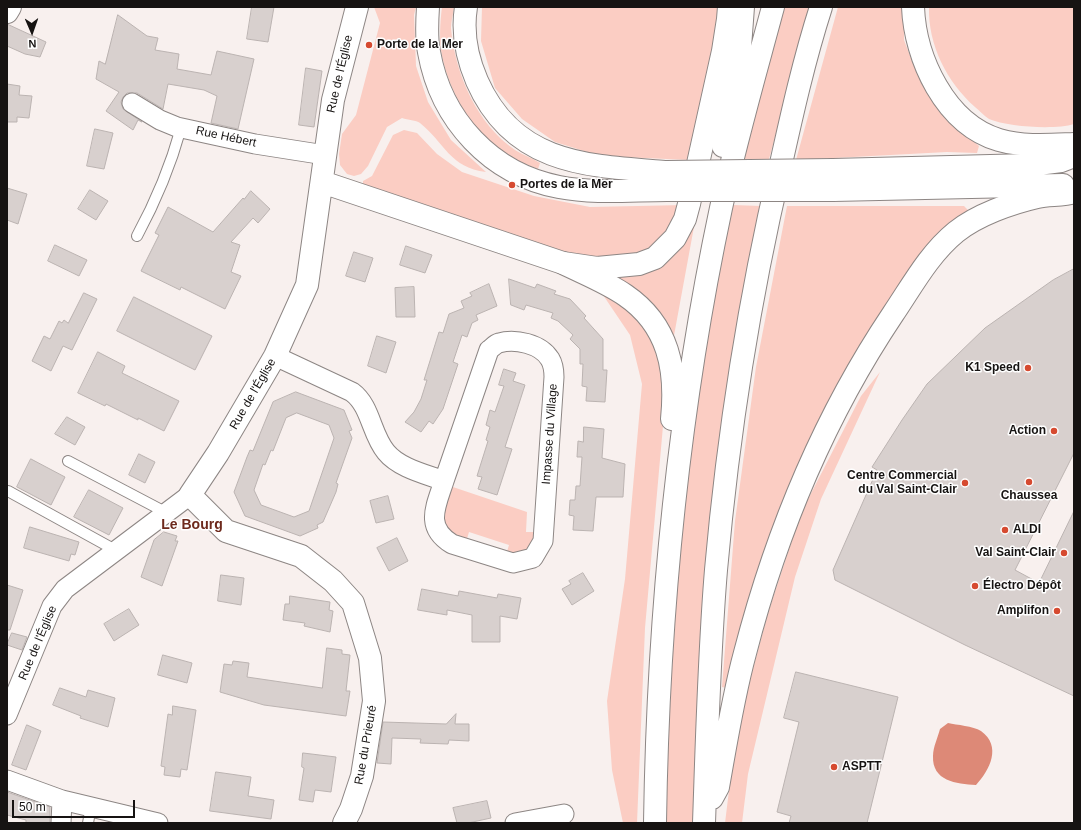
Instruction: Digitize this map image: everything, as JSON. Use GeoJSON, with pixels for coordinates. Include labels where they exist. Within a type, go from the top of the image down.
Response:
{"type":"FeatureCollection","features":[{"type":"Feature","properties":{"kind":"main road"},"geometry":{"type":"LineString","coordinates":[[7,12],[10,7]]}},
{"type":"Feature","properties":{"kind":"main road","name":"Rue de l'Église"},"geometry":{"type":"LineString","coordinates":[[190,495],[218,453],[275,356],[307,285],[333,100],[357,7]]}},
{"type":"Feature","properties":{"kind":"main road"},"geometry":{"type":"LineString","coordinates":[[428,7],[428,51],[434,76],[454,118],[488,156],[511,170],[556,187],[598,191],[667,181],[833,180],[1074,186]]}},
{"type":"Feature","properties":{"kind":"main road"},"geometry":{"type":"LineString","coordinates":[[466,7],[465,36],[472,70],[487,102],[506,125],[517,135],[534,146],[572,162],[667,181]]}},
{"type":"Feature","properties":{"kind":"main road"},"geometry":{"type":"LineString","coordinates":[[563,263],[597,268],[639,264],[655,258],[675,238],[685,219],[689,204],[723,51],[729,7]]}},
{"type":"Feature","properties":{"kind":"main road"},"geometry":{"type":"LineString","coordinates":[[721,208],[723,142],[740,48],[743,7]]}},
{"type":"Feature","properties":{"kind":"main road"},"geometry":{"type":"LineString","coordinates":[[655,823],[661,659],[670,551],[682,442],[702,311],[721,208],[741,125],[773,7]]}},
{"type":"Feature","properties":{"kind":"main road"},"geometry":{"type":"LineString","coordinates":[[705,817],[707,721],[716,572],[736,399],[766,226],[794,107],[821,7]]}},
{"type":"Feature","properties":{"kind":"main road"},"geometry":{"type":"LineString","coordinates":[[913,7],[918,43],[927,68],[946,99],[963,120],[988,136],[1013,143],[1048,146],[1074,144]]}},
{"type":"Feature","properties":{"kind":"main road"},"geometry":{"type":"LineString","coordinates":[[833,180],[1030,165],[1060,161],[1074,156]]}},
{"type":"Feature","properties":{"kind":"main road"},"geometry":{"type":"LineString","coordinates":[[322,182],[563,263],[625,296],[641,309],[653,324],[664,342],[672,365],[674,380],[672,420],[682,442]]}},
{"type":"Feature","properties":{"kind":"main road"},"geometry":{"type":"LineString","coordinates":[[705,817],[718,787],[732,710],[745,652],[773,557],[826,431],[875,341],[926,264],[957,231],[982,217],[1011,205],[1037,197],[1074,192]]}},
{"type":"Feature","properties":{"kind":"main road","name":"Rue du Prieuré"},"geometry":{"type":"LineString","coordinates":[[190,495],[226,531],[301,556],[333,581],[353,603],[370,658],[374,701],[362,776],[351,809],[344,823]]}},
{"type":"Feature","properties":{"kind":"street","name":"Rue Hébert"},"geometry":{"type":"LineString","coordinates":[[132,104],[160,120],[182,128],[255,144],[325,155]]}},
{"type":"Feature","properties":{"kind":"street","name":"Impasse du Village"},"geometry":{"type":"LineString","coordinates":[[513,341],[525,343],[545,352],[550,359],[554,377],[543,541],[533,558],[513,563],[452,544],[445,539],[439,533],[433,516],[444,481],[489,350],[498,343],[513,341]]}},
{"type":"Feature","properties":{"kind":"street"},"geometry":{"type":"LineString","coordinates":[[275,356],[352,392],[360,398],[377,436],[387,453],[414,470],[444,481]]}},
{"type":"Feature","properties":{"kind":"street","name":"Rue de l'Église"},"geometry":{"type":"LineString","coordinates":[[8,708],[52,606],[65,590],[190,495]]}},
{"type":"Feature","properties":{"kind":"street"},"geometry":{"type":"LineString","coordinates":[[7,780],[62,800],[89,814],[158,823]]}},
{"type":"Feature","properties":{"kind":"street"},"geometry":{"type":"LineString","coordinates":[[61,823],[62,800]]}},
{"type":"Feature","properties":{"kind":"street"},"geometry":{"type":"LineString","coordinates":[[519,823],[564,814]]}},
{"type":"Feature","properties":{"kind":"lane"},"geometry":{"type":"LineString","coordinates":[[137,236],[157,199],[182,128]]}},
{"type":"Feature","properties":{"kind":"lane"},"geometry":{"type":"LineString","coordinates":[[68,461],[167,513]]}},
{"type":"Feature","properties":{"kind":"lane"},"geometry":{"type":"LineString","coordinates":[[8,491],[117,551]]}},
{"type":"Feature","properties":{"kind":"shaded area"},"geometry":{"type":"Polygon","coordinates":[[[374,7],[416,7],[414,15],[416,66],[428,102],[451,140],[486,172],[474,170],[456,160],[420,123],[402,118],[387,127],[368,166],[361,174],[354,176],[347,174],[340,165],[339,154],[342,134],[356,115],[380,23],[374,7]]]}},
{"type":"Feature","properties":{"kind":"shaded area"},"geometry":{"type":"Polygon","coordinates":[[[442,7],[454,7],[451,28],[457,63],[470,96],[479,112],[502,139],[515,150],[540,163],[538,169],[513,159],[497,148],[475,126],[458,100],[451,85],[442,56],[440,32],[442,7]]]}},
{"type":"Feature","properties":{"kind":"shaded area"},"geometry":{"type":"Polygon","coordinates":[[[482,7],[718,7],[709,70],[689,160],[600,156],[555,142],[522,119],[495,88],[481,41],[482,7]]]}},
{"type":"Feature","properties":{"kind":"shaded area"},"geometry":{"type":"Polygon","coordinates":[[[783,7],[811,7],[769,159],[743,160],[783,7]]]}},
{"type":"Feature","properties":{"kind":"shaded area"},"geometry":{"type":"Polygon","coordinates":[[[838,7],[904,7],[904,40],[917,74],[945,118],[979,146],[977,153],[947,152],[796,160],[838,7]]]}},
{"type":"Feature","properties":{"kind":"shaded area"},"geometry":{"type":"Polygon","coordinates":[[[929,7],[1074,7],[1074,124],[1055,127],[1019,126],[997,122],[985,116],[956,86],[941,62],[932,35],[929,7]]]}},
{"type":"Feature","properties":{"kind":"shaded area"},"geometry":{"type":"Polygon","coordinates":[[[404,130],[417,133],[437,154],[462,172],[534,196],[590,207],[685,205],[659,250],[596,264],[363,185],[363,181],[372,176],[393,135],[404,130]]]}},
{"type":"Feature","properties":{"kind":"shaded area"},"geometry":{"type":"Polygon","coordinates":[[[698,205],[673,341],[607,275],[630,273],[698,205]]]}},
{"type":"Feature","properties":{"kind":"shaded area"},"geometry":{"type":"Polygon","coordinates":[[[732,205],[761,206],[701,624],[693,823],[665,823],[672,662],[685,502],[694,427],[718,279],[732,205]]]}},
{"type":"Feature","properties":{"kind":"shaded area"},"geometry":{"type":"Polygon","coordinates":[[[787,206],[964,206],[970,212],[860,348],[727,688],[722,687],[735,521],[756,367],[787,206]]]}},
{"type":"Feature","properties":{"kind":"shaded area"},"geometry":{"type":"Polygon","coordinates":[[[601,292],[627,308],[648,330],[654,339],[659,352],[667,381],[645,628],[637,823],[623,823],[612,770],[607,701],[625,579],[642,384],[630,335],[601,292]]]}},
{"type":"Feature","properties":{"kind":"shaded area"},"geometry":{"type":"Polygon","coordinates":[[[880,372],[821,499],[795,577],[748,774],[742,823],[725,823],[733,758],[745,698],[768,613],[801,513],[861,396],[880,372]]]}},
{"type":"Feature","properties":{"kind":"shaded area"},"geometry":{"type":"Polygon","coordinates":[[[450,486],[527,512],[526,532],[535,532],[532,544],[522,552],[506,555],[509,545],[469,532],[466,542],[445,528],[443,519],[450,486]]]}},
{"type":"Feature","properties":{"kind":"shaded area"},"geometry":{"type":"Polygon","coordinates":[[[948,723],[978,729],[987,737],[991,744],[992,758],[986,772],[976,785],[961,784],[947,780],[936,771],[933,756],[934,749],[940,729],[948,723]]]}},
{"type":"Feature","properties":{"kind":"building"},"geometry":{"type":"Polygon","coordinates":[[[252,7],[274,7],[268,42],[247,39],[252,7]]]}},
{"type":"Feature","properties":{"kind":"building"},"geometry":{"type":"Polygon","coordinates":[[[118,15],[147,36],[158,38],[155,50],[179,54],[177,69],[211,75],[217,51],[254,59],[238,129],[211,123],[217,96],[204,90],[168,84],[163,109],[137,93],[127,93],[123,97],[121,102],[123,109],[142,122],[138,120],[133,130],[106,111],[119,92],[96,79],[99,61],[105,64],[118,15]]]}},
{"type":"Feature","properties":{"kind":"building"},"geometry":{"type":"Polygon","coordinates":[[[7,24],[46,42],[40,57],[25,54],[7,46],[7,24]]]}},
{"type":"Feature","properties":{"kind":"building"},"geometry":{"type":"Polygon","coordinates":[[[306,68],[322,71],[314,127],[299,125],[306,68]]]}},
{"type":"Feature","properties":{"kind":"building"},"geometry":{"type":"Polygon","coordinates":[[[7,84],[20,86],[19,95],[32,96],[29,118],[17,117],[17,122],[7,122],[7,84]]]}},
{"type":"Feature","properties":{"kind":"building"},"geometry":{"type":"Polygon","coordinates":[[[95,129],[113,133],[104,169],[87,166],[95,129]]]}},
{"type":"Feature","properties":{"kind":"building"},"geometry":{"type":"Polygon","coordinates":[[[7,188],[27,194],[18,224],[7,220],[7,188]]]}},
{"type":"Feature","properties":{"kind":"building"},"geometry":{"type":"Polygon","coordinates":[[[90,190],[108,201],[96,220],[78,209],[90,190]]]}},
{"type":"Feature","properties":{"kind":"building"},"geometry":{"type":"Polygon","coordinates":[[[251,191],[270,209],[258,223],[253,218],[231,242],[240,245],[231,272],[241,276],[225,309],[181,287],[180,290],[141,271],[159,235],[155,233],[168,207],[213,232],[251,191]]]}},
{"type":"Feature","properties":{"kind":"building"},"geometry":{"type":"Polygon","coordinates":[[[55,245],[87,260],[79,276],[48,261],[55,245]]]}},
{"type":"Feature","properties":{"kind":"building"},"geometry":{"type":"Polygon","coordinates":[[[406,246],[432,255],[425,273],[400,265],[406,246]]]}},
{"type":"Feature","properties":{"kind":"building"},"geometry":{"type":"Polygon","coordinates":[[[354,252],[373,258],[365,282],[346,276],[354,252]]]}},
{"type":"Feature","properties":{"kind":"building","name":"Centre Commercial du Val Saint-Clair"},"geometry":{"type":"Polygon","coordinates":[[[1074,269],[1074,453],[1015,570],[1039,583],[1074,511],[1074,696],[965,645],[835,580],[833,570],[877,470],[872,467],[927,384],[985,328],[1053,280],[1074,269]]]}},
{"type":"Feature","properties":{"kind":"building"},"geometry":{"type":"Polygon","coordinates":[[[509,279],[535,288],[537,284],[556,291],[554,294],[570,299],[586,316],[584,318],[603,339],[603,370],[607,370],[605,402],[586,401],[587,387],[582,386],[583,364],[580,364],[580,349],[570,339],[573,335],[558,321],[551,318],[553,313],[526,305],[524,310],[511,305],[509,279]]]}},
{"type":"Feature","properties":{"kind":"building"},"geometry":{"type":"Polygon","coordinates":[[[489,284],[497,306],[476,315],[478,320],[472,323],[467,337],[462,335],[453,362],[458,364],[443,409],[433,424],[429,421],[421,432],[405,422],[414,412],[421,399],[427,380],[424,380],[439,332],[443,333],[449,314],[464,308],[461,301],[472,296],[470,293],[489,284]]]}},
{"type":"Feature","properties":{"kind":"building"},"geometry":{"type":"Polygon","coordinates":[[[414,287],[415,317],[396,317],[395,288],[414,287]]]}},
{"type":"Feature","properties":{"kind":"building"},"geometry":{"type":"Polygon","coordinates":[[[84,293],[97,299],[72,350],[63,346],[51,371],[32,361],[44,336],[50,339],[59,321],[62,323],[64,320],[68,323],[84,293]]]}},
{"type":"Feature","properties":{"kind":"building"},"geometry":{"type":"Polygon","coordinates":[[[134,297],[212,336],[195,370],[117,331],[134,297]]]}},
{"type":"Feature","properties":{"kind":"building"},"geometry":{"type":"Polygon","coordinates":[[[377,336],[396,342],[386,373],[368,366],[377,336]]]}},
{"type":"Feature","properties":{"kind":"building"},"geometry":{"type":"Polygon","coordinates":[[[98,352],[125,366],[122,373],[179,401],[164,431],[138,418],[138,420],[106,404],[105,406],[78,393],[98,352]]]}},
{"type":"Feature","properties":{"kind":"building"},"geometry":{"type":"Polygon","coordinates":[[[504,369],[516,373],[513,381],[525,385],[505,447],[512,449],[497,495],[478,489],[482,477],[477,476],[488,441],[486,440],[490,427],[486,425],[490,410],[495,412],[504,386],[499,385],[504,369]]]}},
{"type":"Feature","properties":{"kind":"building"},"geometry":{"type":"Polygon","coordinates":[[[296,392],[344,410],[352,430],[349,431],[352,438],[336,483],[338,484],[336,492],[323,522],[317,525],[318,528],[300,536],[245,516],[234,492],[250,450],[253,451],[273,402],[296,392]],[[297,413],[286,418],[273,451],[271,450],[265,465],[263,464],[254,490],[261,505],[294,517],[309,511],[334,438],[329,425],[297,413]]]}},
{"type":"Feature","properties":{"kind":"building"},"geometry":{"type":"Polygon","coordinates":[[[67,417],[85,427],[75,445],[55,434],[67,417]]]}},
{"type":"Feature","properties":{"kind":"building"},"geometry":{"type":"Polygon","coordinates":[[[584,427],[604,429],[602,458],[625,464],[623,497],[596,497],[593,531],[573,530],[574,516],[569,515],[570,500],[575,500],[576,486],[580,486],[582,457],[577,457],[578,441],[583,442],[584,427]]]}},
{"type":"Feature","properties":{"kind":"building"},"geometry":{"type":"Polygon","coordinates":[[[139,454],[155,462],[145,483],[129,475],[139,454]]]}},
{"type":"Feature","properties":{"kind":"building"},"geometry":{"type":"Polygon","coordinates":[[[31,459],[65,477],[51,505],[17,487],[31,459]]]}},
{"type":"Feature","properties":{"kind":"building"},"geometry":{"type":"Polygon","coordinates":[[[89,490],[123,508],[109,535],[74,517],[89,490]]]}},
{"type":"Feature","properties":{"kind":"building"},"geometry":{"type":"Polygon","coordinates":[[[388,496],[394,519],[376,523],[370,501],[388,496]]]}},
{"type":"Feature","properties":{"kind":"building"},"geometry":{"type":"Polygon","coordinates":[[[30,527],[79,542],[75,555],[71,554],[69,561],[24,548],[30,527]]]}},
{"type":"Feature","properties":{"kind":"building"},"geometry":{"type":"Polygon","coordinates":[[[164,532],[177,536],[175,541],[178,541],[162,586],[141,577],[154,540],[164,532]]]}},
{"type":"Feature","properties":{"kind":"building"},"geometry":{"type":"Polygon","coordinates":[[[397,538],[408,561],[389,571],[377,548],[397,538]]]}},
{"type":"Feature","properties":{"kind":"building"},"geometry":{"type":"Polygon","coordinates":[[[583,573],[594,591],[572,605],[562,589],[571,584],[569,581],[583,573]]]}},
{"type":"Feature","properties":{"kind":"building"},"geometry":{"type":"Polygon","coordinates":[[[221,575],[244,578],[241,605],[218,601],[221,575]]]}},
{"type":"Feature","properties":{"kind":"building"},"geometry":{"type":"Polygon","coordinates":[[[7,585],[23,590],[10,630],[7,630],[7,585]]]}},
{"type":"Feature","properties":{"kind":"building"},"geometry":{"type":"Polygon","coordinates":[[[422,589],[458,596],[459,591],[497,598],[498,594],[521,598],[517,619],[500,616],[500,642],[472,642],[472,615],[447,610],[447,615],[418,610],[422,589]]]}},
{"type":"Feature","properties":{"kind":"building"},"geometry":{"type":"Polygon","coordinates":[[[290,596],[330,602],[329,610],[333,611],[330,632],[304,626],[305,623],[283,620],[285,604],[289,604],[290,596]]]}},
{"type":"Feature","properties":{"kind":"building"},"geometry":{"type":"Polygon","coordinates":[[[129,609],[139,625],[114,641],[104,624],[129,609]]]}},
{"type":"Feature","properties":{"kind":"building"},"geometry":{"type":"Polygon","coordinates":[[[12,633],[27,637],[22,650],[7,645],[12,633]]]}},
{"type":"Feature","properties":{"kind":"building"},"geometry":{"type":"Polygon","coordinates":[[[327,648],[342,650],[342,654],[350,655],[346,691],[350,691],[346,716],[264,705],[220,692],[224,664],[232,665],[233,661],[249,663],[247,677],[322,688],[327,648]]]}},
{"type":"Feature","properties":{"kind":"building"},"geometry":{"type":"Polygon","coordinates":[[[163,655],[192,663],[187,683],[158,675],[163,655]]]}},
{"type":"Feature","properties":{"kind":"building","name":"ASPTT"},"geometry":{"type":"Polygon","coordinates":[[[796,672],[898,697],[867,823],[789,823],[791,816],[777,812],[799,722],[784,718],[796,672]]]}},
{"type":"Feature","properties":{"kind":"building"},"geometry":{"type":"Polygon","coordinates":[[[60,688],[86,697],[88,690],[115,698],[108,727],[80,718],[81,716],[53,705],[60,688]]]}},
{"type":"Feature","properties":{"kind":"building"},"geometry":{"type":"Polygon","coordinates":[[[173,706],[196,710],[187,770],[181,769],[180,777],[164,775],[165,767],[161,766],[168,714],[172,715],[173,706]]]}},
{"type":"Feature","properties":{"kind":"building"},"geometry":{"type":"Polygon","coordinates":[[[456,714],[455,724],[469,724],[469,741],[449,740],[448,744],[420,743],[421,739],[392,738],[391,764],[377,763],[383,722],[446,724],[456,714]]]}},
{"type":"Feature","properties":{"kind":"building"},"geometry":{"type":"Polygon","coordinates":[[[27,725],[41,731],[26,770],[12,765],[27,725]]]}},
{"type":"Feature","properties":{"kind":"building"},"geometry":{"type":"Polygon","coordinates":[[[303,753],[336,757],[331,792],[315,790],[313,802],[299,800],[304,768],[302,767],[303,753]]]}},
{"type":"Feature","properties":{"kind":"building"},"geometry":{"type":"Polygon","coordinates":[[[216,772],[251,777],[248,796],[274,800],[271,819],[210,811],[216,772]]]}},
{"type":"Feature","properties":{"kind":"building"},"geometry":{"type":"Polygon","coordinates":[[[7,792],[50,807],[50,823],[26,823],[26,820],[7,815],[7,792]]]}},
{"type":"Feature","properties":{"kind":"building"},"geometry":{"type":"Polygon","coordinates":[[[487,801],[491,818],[468,823],[457,823],[453,808],[487,801]]]}},
{"type":"Feature","properties":{"kind":"place","name":"Porte de la Mer"},"geometry":{"type":"Point","coordinates":[369,45]}},
{"type":"Feature","properties":{"kind":"place","name":"Portes de la Mer"},"geometry":{"type":"Point","coordinates":[512,185]}},
{"type":"Feature","properties":{"kind":"place","name":"K1 Speed"},"geometry":{"type":"Point","coordinates":[1028,368]}},
{"type":"Feature","properties":{"kind":"place","name":"Action"},"geometry":{"type":"Point","coordinates":[1054,431]}},
{"type":"Feature","properties":{"kind":"place","name":"Chaussea"},"geometry":{"type":"Point","coordinates":[1029,482]}},
{"type":"Feature","properties":{"kind":"place","name":"Centre Commercial du Val Saint-Clair"},"geometry":{"type":"Point","coordinates":[965,483]}},
{"type":"Feature","properties":{"kind":"place","name":"ALDI"},"geometry":{"type":"Point","coordinates":[1005,530]}},
{"type":"Feature","properties":{"kind":"place","name":"Val Saint-Clair"},"geometry":{"type":"Point","coordinates":[1064,553]}},
{"type":"Feature","properties":{"kind":"place","name":"Électro Dépôt"},"geometry":{"type":"Point","coordinates":[975,586]}},
{"type":"Feature","properties":{"kind":"place","name":"Amplifon"},"geometry":{"type":"Point","coordinates":[1057,611]}},
{"type":"Feature","properties":{"kind":"place","name":"ASPTT"},"geometry":{"type":"Point","coordinates":[834,767]}},
{"type":"Feature","properties":{"kind":"district","name":"Le Bourg"},"geometry":{"type":"Point","coordinates":[192,525]}}]}
